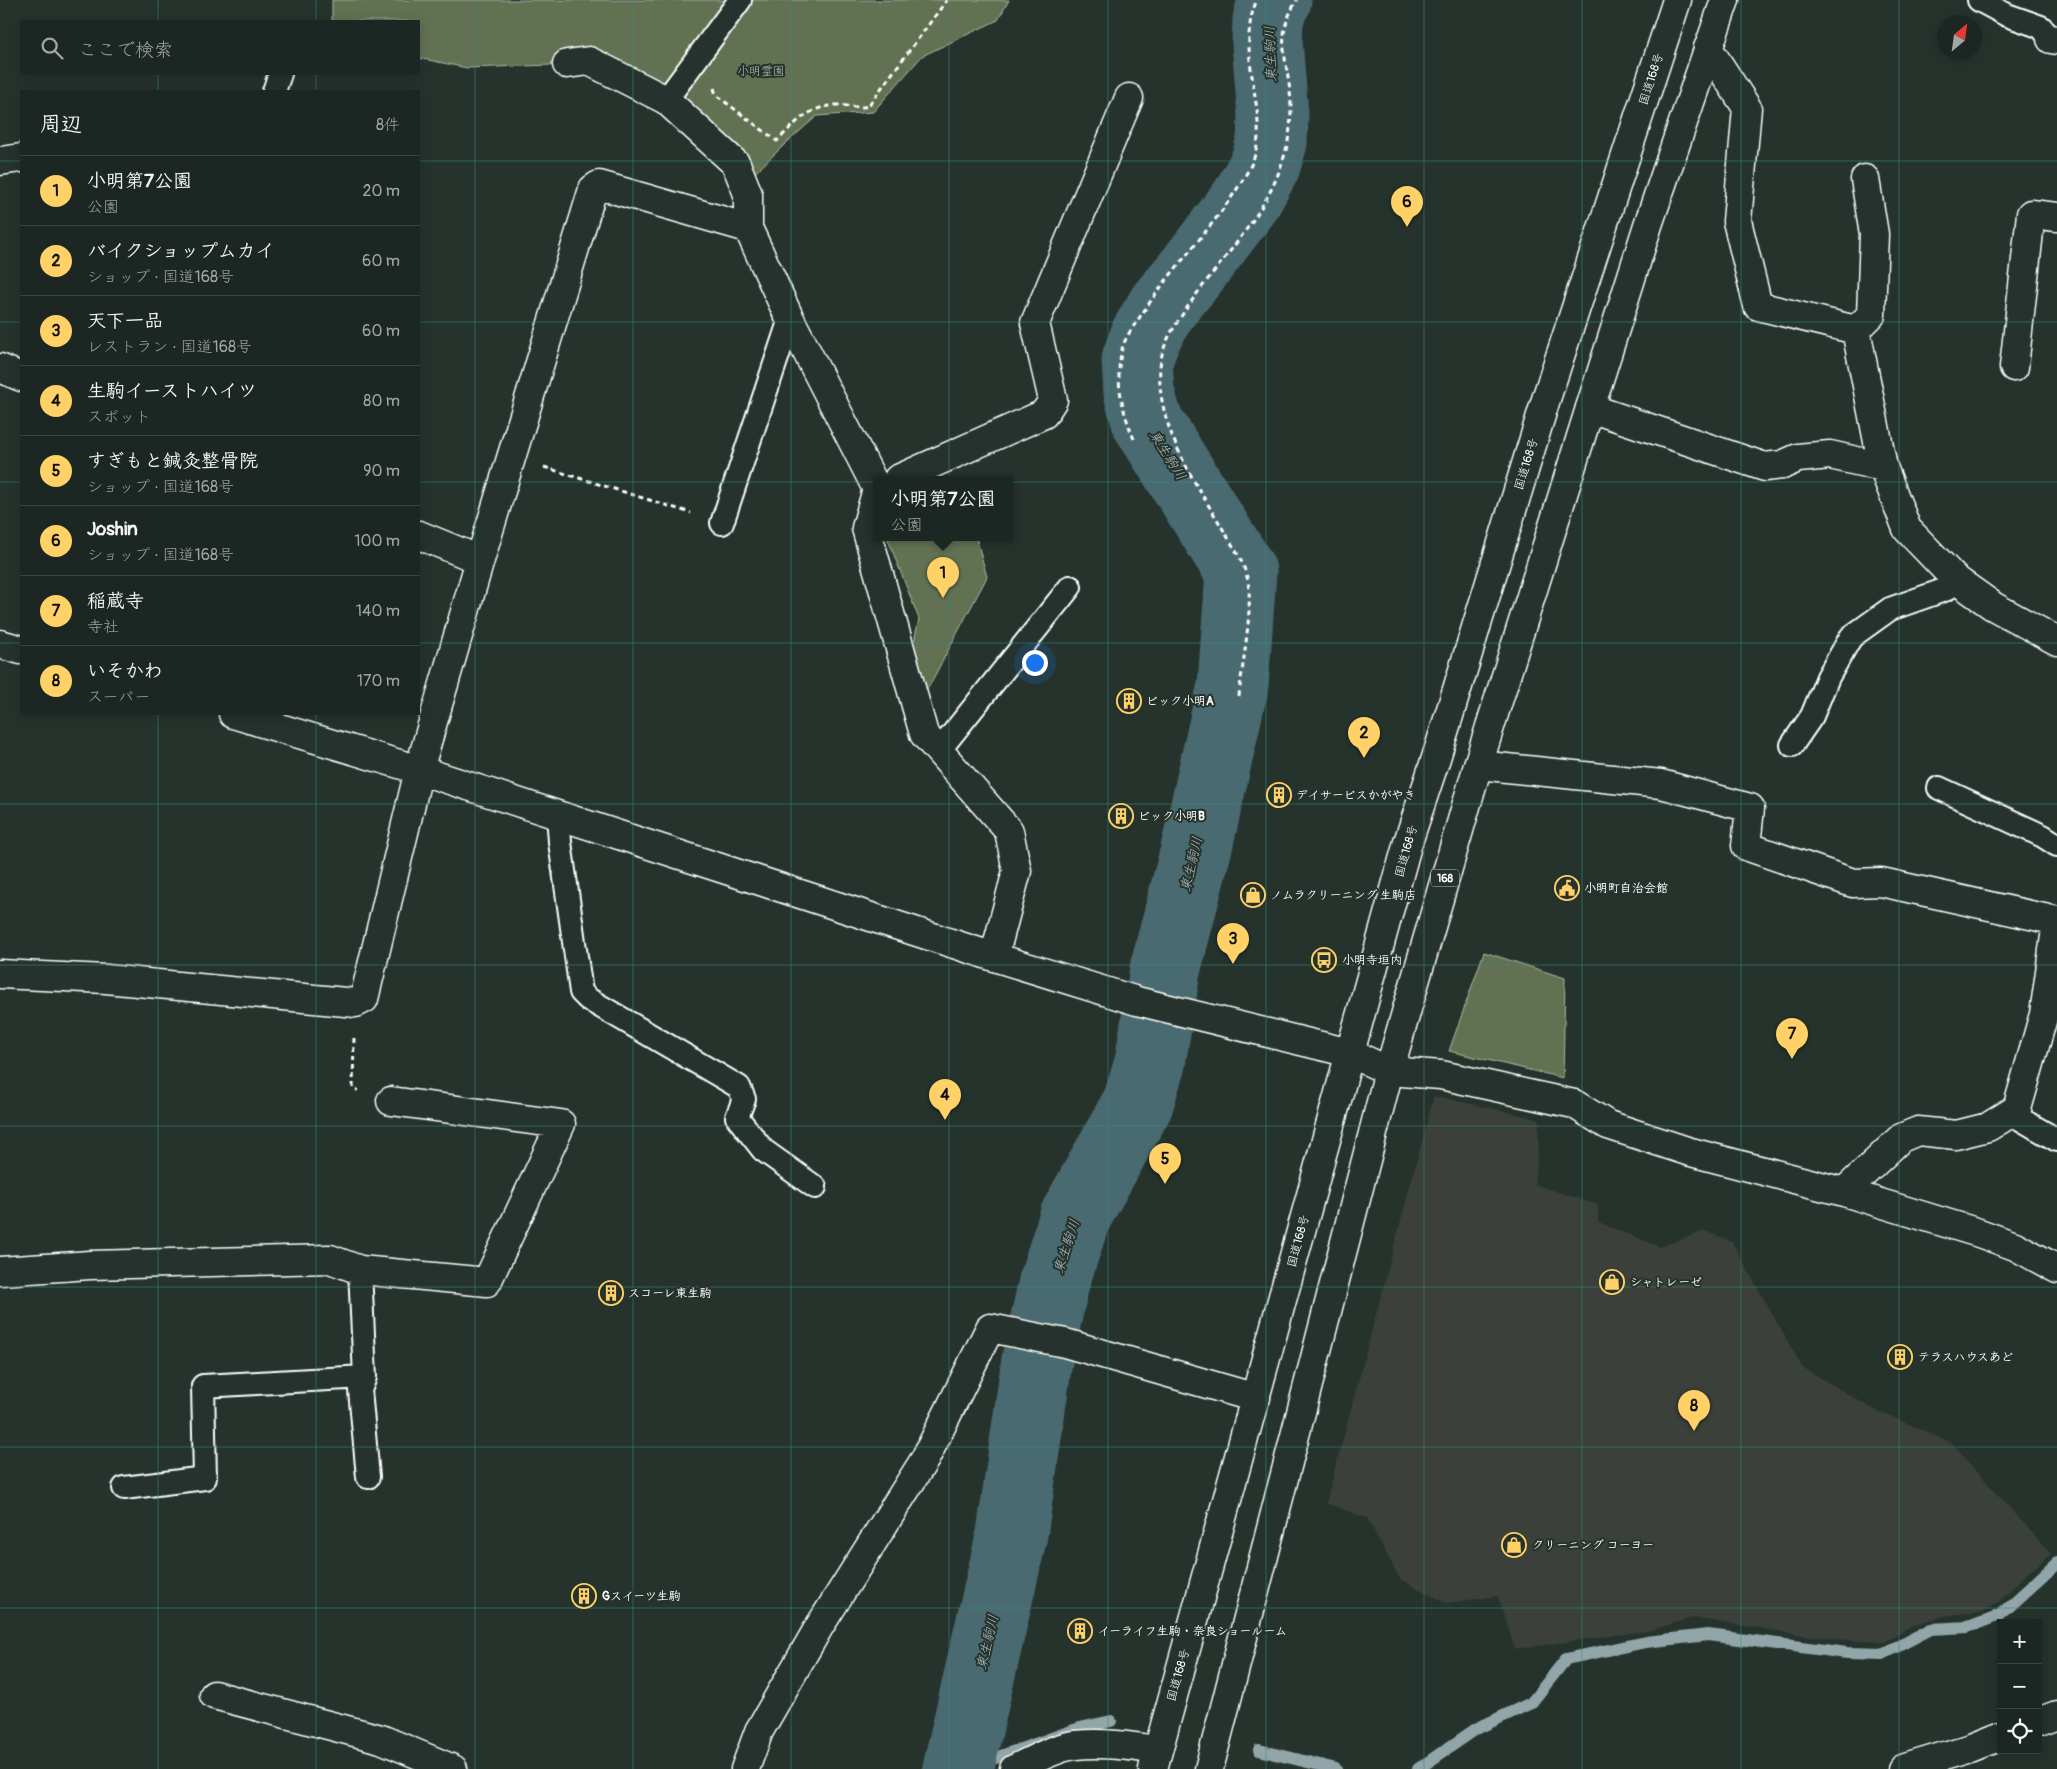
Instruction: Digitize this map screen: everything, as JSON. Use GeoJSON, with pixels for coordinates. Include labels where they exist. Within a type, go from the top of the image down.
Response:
{"type":"FeatureCollection","features":[{"type":"Feature","properties":{"kind":"main road","name":"国道168号"},"geometry":{"type":"LineString","coordinates":[[1155,1759],[1408,842],[1436,758],[1547,396],[1677,0]]}},
{"type":"Feature","properties":{"kind":"main road","name":"168"},"geometry":{"type":"LineString","coordinates":[[1209,1769],[1389,1071],[1478,765],[1645,234],[1725,0]]}},
{"type":"Feature","properties":{"kind":"main road"},"geometry":{"type":"LineString","coordinates":[[1708,48],[1747,108],[1737,221],[1758,306],[1856,330]]}},
{"type":"Feature","properties":{"kind":"main road"},"geometry":{"type":"LineString","coordinates":[[567,64],[589,60],[666,100],[736,164],[748,194],[748,228],[790,319],[873,481]]}},
{"type":"Feature","properties":{"kind":"main road"},"geometry":{"type":"LineString","coordinates":[[905,476],[1044,414],[1053,400],[1035,323],[1129,98]]}},
{"type":"Feature","properties":{"kind":"main road"},"geometry":{"type":"LineString","coordinates":[[0,161],[20,158]]}},
{"type":"Feature","properties":{"kind":"main road"},"geometry":{"type":"LineString","coordinates":[[1856,330],[1870,315],[1871,306],[1874,234],[1865,179]]}},
{"type":"Feature","properties":{"kind":"main road"},"geometry":{"type":"LineString","coordinates":[[0,974],[106,979],[356,1002],[364,999],[419,770],[480,560],[593,189],[599,185],[748,228]]}},
{"type":"Feature","properties":{"kind":"main road"},"geometry":{"type":"LineString","coordinates":[[2014,367],[2031,214],[2057,217]]}},
{"type":"Feature","properties":{"kind":"main road"},"geometry":{"type":"LineString","coordinates":[[1856,330],[1883,467],[1907,529],[1955,579],[1993,606],[2057,641]]}},
{"type":"Feature","properties":{"kind":"main road"},"geometry":{"type":"LineString","coordinates":[[0,368],[20,377]]}},
{"type":"Feature","properties":{"kind":"main road"},"geometry":{"type":"LineString","coordinates":[[1590,408],[1765,467],[1782,465],[1798,458],[1830,455],[1883,467]]}},
{"type":"Feature","properties":{"kind":"main road"},"geometry":{"type":"LineString","coordinates":[[873,503],[866,528],[924,734],[1009,831],[1018,871],[994,957]]}},
{"type":"Feature","properties":{"kind":"main road"},"geometry":{"type":"LineString","coordinates":[[420,535],[480,560]]}},
{"type":"Feature","properties":{"kind":"main road"},"geometry":{"type":"LineString","coordinates":[[0,644],[20,650]]}},
{"type":"Feature","properties":{"kind":"main road"},"geometry":{"type":"LineString","coordinates":[[236,715],[558,814],[994,957],[1137,1001],[1350,1053],[1389,1071],[1441,1075],[1574,1104],[1608,1125],[1625,1131],[1687,1150],[1844,1192],[1979,1233],[2015,1246],[2057,1269]]}},
{"type":"Feature","properties":{"kind":"main road"},"geometry":{"type":"LineString","coordinates":[[1478,765],[1661,784],[1750,808],[1746,846],[1853,883],[1881,882],[2057,922],[2044,1014],[2017,1109],[1988,1127],[1956,1135],[1918,1132],[1901,1138],[1844,1192]]}},
{"type":"Feature","properties":{"kind":"main road"},"geometry":{"type":"LineString","coordinates":[[0,1271],[90,1265],[330,1259],[360,1270],[487,1282],[560,1124],[391,1101]]}},
{"type":"Feature","properties":{"kind":"main road"},"geometry":{"type":"LineString","coordinates":[[745,1769],[759,1731],[820,1627],[924,1459],[990,1328],[1065,1343],[1256,1398]]}},
{"type":"Feature","properties":{"kind":"main road"},"geometry":{"type":"LineString","coordinates":[[214,1695],[381,1739],[453,1769]]}},
{"type":"Feature","properties":{"kind":"main road"},"geometry":{"type":"LineString","coordinates":[[2042,1721],[2057,1715]]}},
{"type":"Feature","properties":{"kind":"main road"},"geometry":{"type":"LineString","coordinates":[[1902,1769],[1971,1748],[1997,1738]]}},
{"type":"Feature","properties":{"kind":"main road"},"geometry":{"type":"LineString","coordinates":[[1014,1769],[1042,1756],[1074,1745],[1124,1745],[1155,1759]]}},
{"type":"Feature","properties":{"kind":"lane"},"geometry":{"type":"LineString","coordinates":[[666,100],[740,0]]}},
{"type":"Feature","properties":{"kind":"lane"},"geometry":{"type":"LineString","coordinates":[[1979,0],[2007,15],[2041,27],[2054,40]]}},
{"type":"Feature","properties":{"kind":"lane"},"geometry":{"type":"LineString","coordinates":[[274,90],[280,75]]}},
{"type":"Feature","properties":{"kind":"lane"},"geometry":{"type":"LineString","coordinates":[[722,523],[790,319]]}},
{"type":"Feature","properties":{"kind":"lane"},"geometry":{"type":"LineString","coordinates":[[1792,745],[1812,716],[1828,677],[1850,637],[1890,609],[1947,589],[1955,579]]}},
{"type":"Feature","properties":{"kind":"lane"},"geometry":{"type":"LineString","coordinates":[[938,752],[1070,587]]}},
{"type":"Feature","properties":{"kind":"lane"},"geometry":{"type":"LineString","coordinates":[[1938,788],[2043,836],[2057,845]]}},
{"type":"Feature","properties":{"kind":"lane"},"geometry":{"type":"LineString","coordinates":[[558,814],[560,842],[581,992],[588,999],[739,1086],[744,1098],[736,1117],[763,1150],[815,1187]]}},
{"type":"Feature","properties":{"kind":"lane"},"geometry":{"type":"LineString","coordinates":[[2010,1113],[2057,1140]]}},
{"type":"Feature","properties":{"kind":"lane"},"geometry":{"type":"LineString","coordinates":[[360,1270],[365,1377],[360,1390],[368,1477]]}},
{"type":"Feature","properties":{"kind":"lane"},"geometry":{"type":"LineString","coordinates":[[124,1488],[205,1478],[203,1386],[365,1377]]}},
{"type":"Feature","properties":{"kind":"path"},"geometry":{"type":"LineString","coordinates":[[712,80],[716,95],[777,140],[800,118],[820,107],[839,105],[858,108],[868,106],[947,0]]}},
{"type":"Feature","properties":{"kind":"path"},"geometry":{"type":"LineString","coordinates":[[1134,439],[1124,415],[1118,368],[1121,352],[1129,333],[1151,300],[1234,194],[1251,166],[1258,146],[1248,34],[1250,15],[1257,0]]}},
{"type":"Feature","properties":{"kind":"path"},"geometry":{"type":"LineString","coordinates":[[1239,696],[1249,609],[1248,582],[1243,565],[1198,488],[1174,440],[1163,409],[1161,359],[1167,341],[1179,319],[1250,224],[1274,184],[1280,170],[1287,146],[1291,119],[1290,84],[1283,46],[1284,27],[1297,0]]}},
{"type":"Feature","properties":{"kind":"path"},"geometry":{"type":"LineString","coordinates":[[512,456],[722,523]]}},
{"type":"Feature","properties":{"kind":"path"},"geometry":{"type":"LineString","coordinates":[[356,1002],[353,1089],[378,1092],[391,1101]]}},
{"type":"Feature","properties":{"kind":"shaded area"},"geometry":{"type":"Polygon","coordinates":[[[1434,1096],[1539,1119],[1538,1153],[1534,1184],[1598,1205],[1598,1222],[1660,1247],[1705,1231],[1732,1242],[1802,1367],[1873,1409],[1952,1443],[2051,1554],[2025,1575],[1997,1603],[1981,1612],[1948,1615],[1914,1624],[1885,1642],[1804,1635],[1692,1618],[1647,1631],[1515,1649],[1498,1596],[1446,1603],[1400,1579],[1367,1518],[1326,1503],[1434,1096]]]}},
{"type":"Feature","properties":{"kind":"green space","name":"小明霊園"},"geometry":{"type":"Polygon","coordinates":[[[332,0],[1009,0],[998,20],[922,56],[873,112],[817,116],[755,173],[741,148],[664,83],[578,49],[552,65],[467,68],[420,58],[420,20],[332,20],[332,0]]]}},
{"type":"Feature","properties":{"kind":"green space"},"geometry":{"type":"Polygon","coordinates":[[[889,541],[977,541],[987,577],[926,692],[913,645],[919,619],[889,541]]]}},
{"type":"Feature","properties":{"kind":"green space"},"geometry":{"type":"Polygon","coordinates":[[[1484,952],[1565,978],[1563,1078],[1449,1051],[1484,952]]]}},
{"type":"Feature","properties":{"kind":"waterway","name":"東生駒川"},"geometry":{"type":"LineString","coordinates":[[958,1769],[1012,1534],[1037,1360],[1054,1282],[1075,1217],[1138,1103],[1150,1063],[1165,970],[1197,846],[1233,686],[1241,572],[1147,421],[1139,392],[1137,360],[1146,335],[1163,306],[1246,200],[1265,165],[1272,142],[1273,115],[1267,42],[1268,20],[1276,0]]}},
{"type":"Feature","properties":{"kind":"waterway"},"geometry":{"type":"LineString","coordinates":[[1418,1769],[1476,1729],[1531,1703],[1566,1659],[1646,1642],[1708,1635],[1847,1653],[1883,1654],[1931,1629],[1968,1627],[2000,1615],[2057,1563]]}},
{"type":"Feature","properties":{"kind":"waterway"},"geometry":{"type":"LineString","coordinates":[[964,1769],[1080,1728],[1111,1721]]}},
{"type":"Feature","properties":{"kind":"waterway"},"geometry":{"type":"LineString","coordinates":[[1259,1750],[1336,1769]]}},
{"type":"Feature","properties":{"kind":"place","name":"Joshin"},"geometry":{"type":"Point","coordinates":[1407,227]}},
{"type":"Feature","properties":{"kind":"place","name":"小明第7公園"},"geometry":{"type":"Point","coordinates":[943,598]}},
{"type":"Feature","properties":{"kind":"place","name":"ビック小明A"},"geometry":{"type":"Point","coordinates":[1129,701]}},
{"type":"Feature","properties":{"kind":"place","name":"バイクショップムカイ"},"geometry":{"type":"Point","coordinates":[1364,758]}},
{"type":"Feature","properties":{"kind":"place","name":"デイサービスかがやき"},"geometry":{"type":"Point","coordinates":[1279,795]}},
{"type":"Feature","properties":{"kind":"place","name":"ビック小明B"},"geometry":{"type":"Point","coordinates":[1121,816]}},
{"type":"Feature","properties":{"kind":"place","name":"小明町自治会館"},"geometry":{"type":"Point","coordinates":[1567,888]}},
{"type":"Feature","properties":{"kind":"place","name":"ノムラクリーニング 生駒店"},"geometry":{"type":"Point","coordinates":[1253,895]}},
{"type":"Feature","properties":{"kind":"place","name":"小明寺垣内"},"geometry":{"type":"Point","coordinates":[1324,960]}},
{"type":"Feature","properties":{"kind":"place","name":"天下一品"},"geometry":{"type":"Point","coordinates":[1233,964]}},
{"type":"Feature","properties":{"kind":"place","name":"稲蔵寺"},"geometry":{"type":"Point","coordinates":[1792,1059]}},
{"type":"Feature","properties":{"kind":"place","name":"生駒イーストハイツ"},"geometry":{"type":"Point","coordinates":[945,1120]}},
{"type":"Feature","properties":{"kind":"place","name":"すぎもと鍼灸整骨院"},"geometry":{"type":"Point","coordinates":[1165,1184]}},
{"type":"Feature","properties":{"kind":"place","name":"シャトレーゼ"},"geometry":{"type":"Point","coordinates":[1612,1282]}},
{"type":"Feature","properties":{"kind":"place","name":"スコーレ東生駒"},"geometry":{"type":"Point","coordinates":[611,1293]}},
{"type":"Feature","properties":{"kind":"place","name":"テラスハウスあど"},"geometry":{"type":"Point","coordinates":[1900,1357]}},
{"type":"Feature","properties":{"kind":"place","name":"いそかわ"},"geometry":{"type":"Point","coordinates":[1694,1431]}},
{"type":"Feature","properties":{"kind":"place","name":"クリーニング コーヨー"},"geometry":{"type":"Point","coordinates":[1514,1545]}},
{"type":"Feature","properties":{"kind":"place","name":"Gスイーツ生駒"},"geometry":{"type":"Point","coordinates":[584,1596]}},
{"type":"Feature","properties":{"kind":"place","name":"イーライフ生駒・奈良ショールーム"},"geometry":{"type":"Point","coordinates":[1080,1631]}}]}
